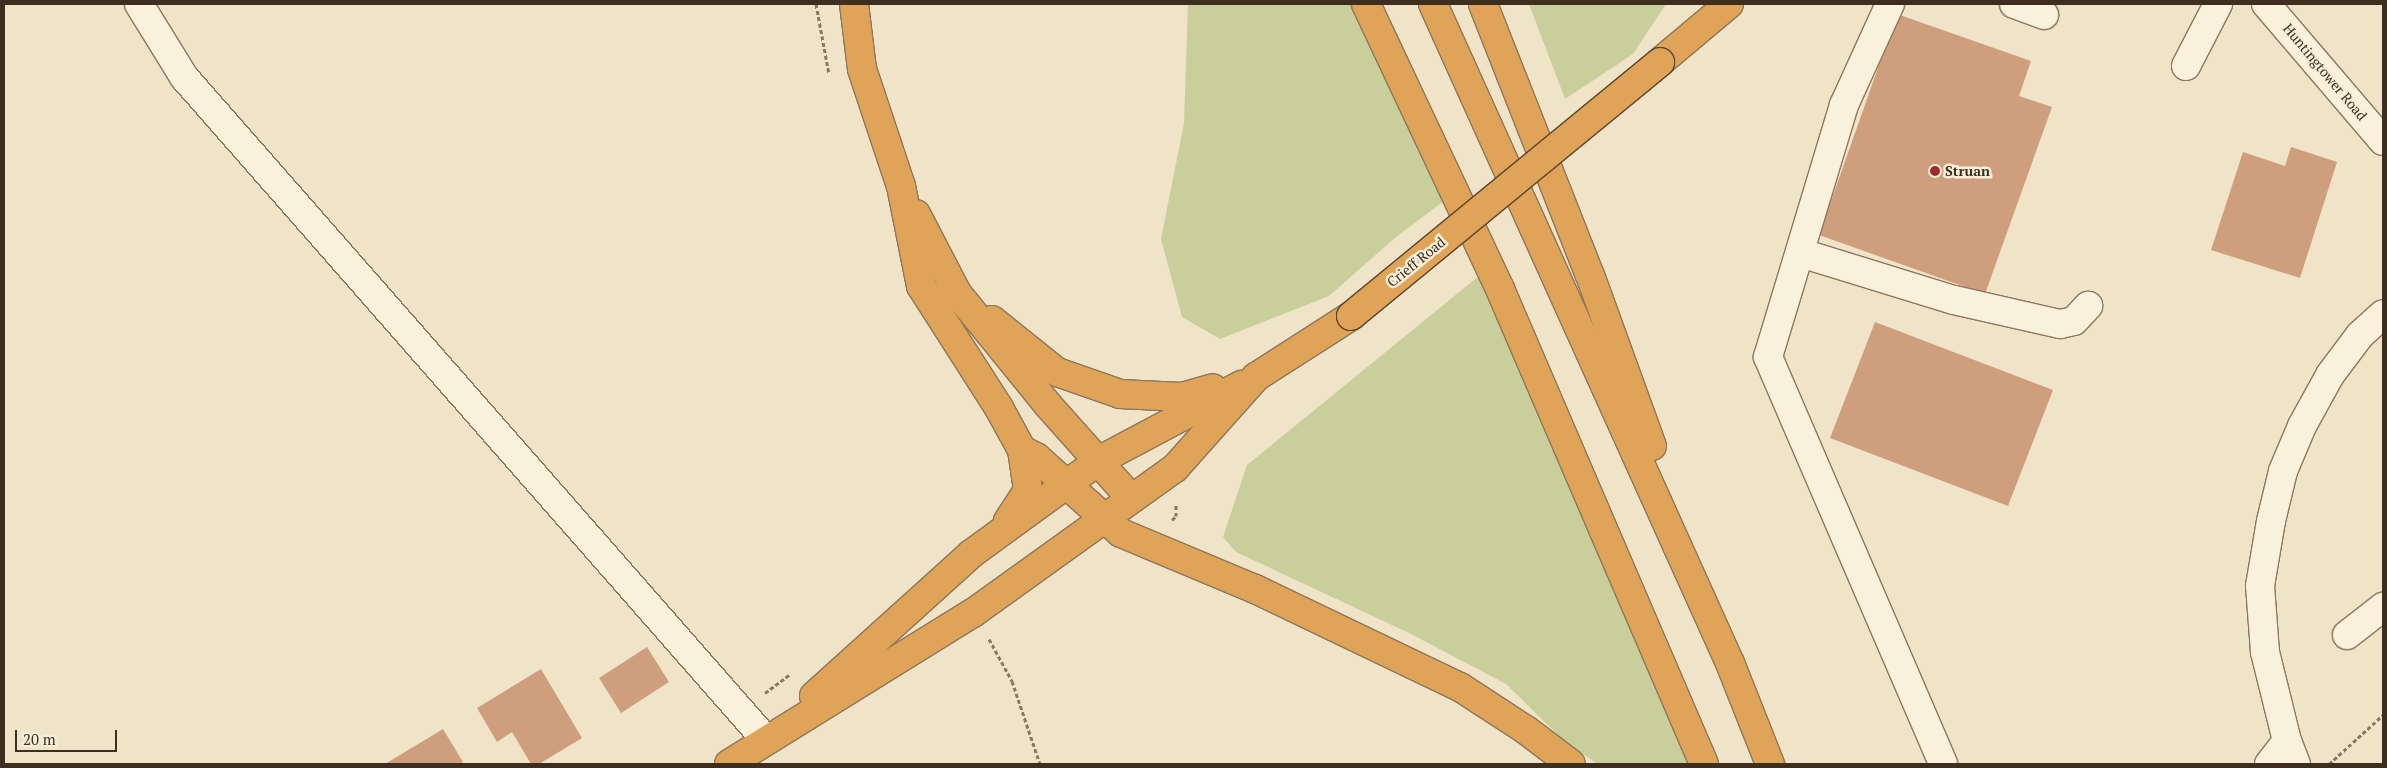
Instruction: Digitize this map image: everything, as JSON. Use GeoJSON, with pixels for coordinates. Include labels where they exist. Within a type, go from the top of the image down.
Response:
{"type":"FeatureCollection","features":[{"type":"Feature","properties":{"kind":"highway"},"geometry":{"type":"LineString","coordinates":[[854,4],[862,69],[901,186],[921,286],[999,408],[1022,450],[1028,490],[1018,509],[992,538]]}},
{"type":"Feature","properties":{"kind":"highway"},"geometry":{"type":"LineString","coordinates":[[1366,4],[1504,298],[1704,764]]}},
{"type":"Feature","properties":{"kind":"highway"},"geometry":{"type":"LineString","coordinates":[[1433,4],[1730,663]]}},
{"type":"Feature","properties":{"kind":"highway"},"geometry":{"type":"LineString","coordinates":[[1483,4],[1590,275],[1730,663],[1770,764]]}},
{"type":"Feature","properties":{"kind":"highway","name":"Crieff Road"},"geometry":{"type":"LineString","coordinates":[[766,740],[973,613],[1175,468],[1256,377],[1351,316],[1729,4]]}},
{"type":"Feature","properties":{"kind":"highway"},"geometry":{"type":"LineString","coordinates":[[901,186],[957,293],[1048,405],[1100,460],[1131,498]]}},
{"type":"Feature","properties":{"kind":"highway"},"geometry":{"type":"LineString","coordinates":[[957,293],[1057,372],[1120,394],[1182,396],[1256,377]]}},
{"type":"Feature","properties":{"kind":"highway"},"geometry":{"type":"LineString","coordinates":[[729,764],[766,740],[971,554],[992,538],[1100,460],[1256,377]]}},
{"type":"Feature","properties":{"kind":"highway"},"geometry":{"type":"LineString","coordinates":[[1022,450],[1036,457],[1066,486],[1121,533],[1256,590],[1460,687],[1526,730],[1572,764]]}},
{"type":"Feature","properties":{"kind":"street"},"geometry":{"type":"LineString","coordinates":[[139,4],[184,77],[766,740]]}},
{"type":"Feature","properties":{"kind":"street"},"geometry":{"type":"LineString","coordinates":[[1890,4],[1844,105],[1801,253],[1768,357],[1943,764]]}},
{"type":"Feature","properties":{"kind":"street"},"geometry":{"type":"LineString","coordinates":[[2014,4],[2044,15]]}},
{"type":"Feature","properties":{"kind":"street"},"geometry":{"type":"LineString","coordinates":[[2186,66],[2218,4]]}},
{"type":"Feature","properties":{"kind":"street","name":"Huntingtower Road"},"geometry":{"type":"LineString","coordinates":[[2266,4],[2383,141]]}},
{"type":"Feature","properties":{"kind":"street"},"geometry":{"type":"LineString","coordinates":[[1801,253],[1954,300],[2060,324],[2074,321],[2088,306]]}},
{"type":"Feature","properties":{"kind":"street"},"geometry":{"type":"LineString","coordinates":[[2269,764],[2291,753],[2265,652],[2260,586],[2283,471],[2302,426],[2330,375],[2360,335],[2383,314]]}},
{"type":"Feature","properties":{"kind":"street"},"geometry":{"type":"LineString","coordinates":[[2347,635],[2383,608]]}},
{"type":"Feature","properties":{"kind":"path"},"geometry":{"type":"LineString","coordinates":[[816,4],[824,60],[830,78]]}},
{"type":"Feature","properties":{"kind":"path"},"geometry":{"type":"LineString","coordinates":[[973,613],[1012,681],[1040,764]]}},
{"type":"Feature","properties":{"kind":"path"},"geometry":{"type":"LineString","coordinates":[[741,712],[794,670]]}},
{"type":"Feature","properties":{"kind":"path"},"geometry":{"type":"LineString","coordinates":[[2329,764],[2383,715]]}},
{"type":"Feature","properties":{"kind":"green space"},"geometry":{"type":"Polygon","coordinates":[[[1188,4],[1354,4],[1444,201],[1396,237],[1329,296],[1220,339],[1182,317],[1161,239],[1184,123],[1188,4]]]}},
{"type":"Feature","properties":{"kind":"green space"},"geometry":{"type":"Polygon","coordinates":[[[1529,4],[1666,4],[1633,54],[1565,99],[1529,4]]]}},
{"type":"Feature","properties":{"kind":"green space"},"geometry":{"type":"Polygon","coordinates":[[[1485,271],[1696,764],[1597,764],[1559,736],[1506,684],[1409,633],[1236,552],[1223,537],[1247,465],[1485,271]]]}},
{"type":"Feature","properties":{"kind":"building","name":"Struan"},"geometry":{"type":"Polygon","coordinates":[[[1897,14],[2031,61],[2019,96],[2052,107],[1985,294],[1819,235],[1897,14]]]}},
{"type":"Feature","properties":{"kind":"building"},"geometry":{"type":"Polygon","coordinates":[[[2291,147],[2337,162],[2300,278],[2211,250],[2243,152],[2285,166],[2291,147]]]}},
{"type":"Feature","properties":{"kind":"building"},"geometry":{"type":"Polygon","coordinates":[[[1875,322],[2053,390],[2008,506],[1830,438],[1875,322]]]}},
{"type":"Feature","properties":{"kind":"building"},"geometry":{"type":"Polygon","coordinates":[[[647,647],[669,682],[621,713],[599,678],[647,647]]]}},
{"type":"Feature","properties":{"kind":"building"},"geometry":{"type":"Polygon","coordinates":[[[541,669],[582,738],[539,764],[531,764],[512,732],[497,742],[477,708],[541,669]]]}},
{"type":"Feature","properties":{"kind":"building"},"geometry":{"type":"Polygon","coordinates":[[[443,729],[463,762],[460,764],[385,764],[443,729]]]}},
{"type":"Feature","properties":{"kind":"place","name":"Struan"},"geometry":{"type":"Point","coordinates":[1935,171]}}]}
